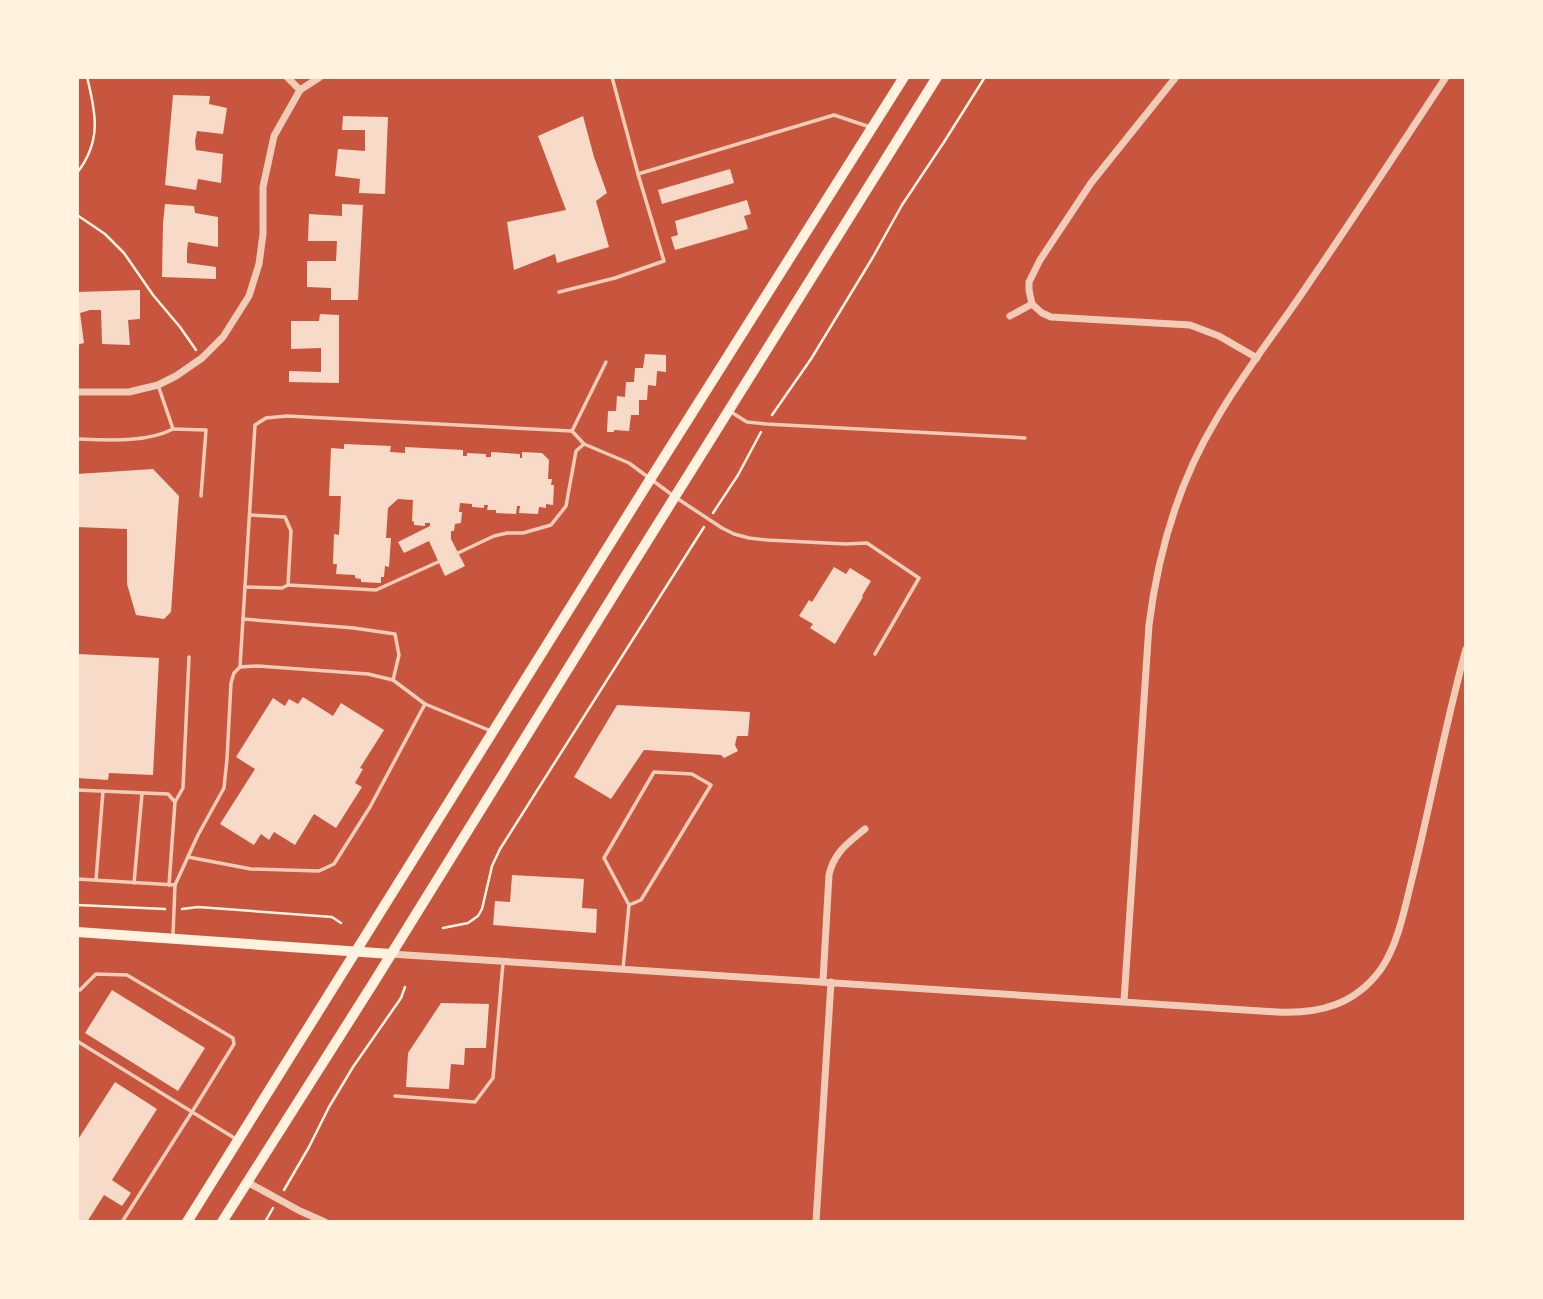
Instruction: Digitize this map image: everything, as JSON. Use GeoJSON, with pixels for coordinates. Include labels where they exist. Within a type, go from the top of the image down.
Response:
{"type":"FeatureCollection","features":[{"type":"Feature","properties":{"kind":"main road"},"geometry":{"type":"LineString","coordinates":[[187,1222],[904,77]]}},
{"type":"Feature","properties":{"kind":"main road"},"geometry":{"type":"LineString","coordinates":[[222,1222],[937,77]]}},
{"type":"Feature","properties":{"kind":"main road"},"geometry":{"type":"LineString","coordinates":[[77,932],[391,954]]}},
{"type":"Feature","properties":{"kind":"street"},"geometry":{"type":"LineString","coordinates":[[287,77],[300,90]]}},
{"type":"Feature","properties":{"kind":"street"},"geometry":{"type":"LineString","coordinates":[[77,392],[129,392],[158,385],[202,358],[223,337],[249,296],[259,264],[263,234],[263,187],[274,136],[300,90],[320,77]]}},
{"type":"Feature","properties":{"kind":"street"},"geometry":{"type":"LineString","coordinates":[[1176,77],[1091,183],[1040,260],[1029,282],[1032,304],[1051,317],[1190,325],[1219,336],[1257,358]]}},
{"type":"Feature","properties":{"kind":"street"},"geometry":{"type":"LineString","coordinates":[[1124,1001],[1152,601],[1159,563],[1183,485],[1215,421],[1446,77]]}},
{"type":"Feature","properties":{"kind":"street"},"geometry":{"type":"LineString","coordinates":[[1010,316],[1032,304]]}},
{"type":"Feature","properties":{"kind":"street"},"geometry":{"type":"LineString","coordinates":[[391,954],[1313,1012],[1350,998],[1368,984],[1392,951],[1466,649]]}},
{"type":"Feature","properties":{"kind":"street"},"geometry":{"type":"LineString","coordinates":[[816,1222],[829,874],[832,862],[839,852],[864,828]]}},
{"type":"Feature","properties":{"kind":"street"},"geometry":{"type":"LineString","coordinates":[[247,1182],[314,1220],[325,1222]]}},
{"type":"Feature","properties":{"kind":"lane"},"geometry":{"type":"LineString","coordinates":[[559,292],[615,278],[664,261],[612,77]]}},
{"type":"Feature","properties":{"kind":"lane"},"geometry":{"type":"LineString","coordinates":[[638,174],[834,115],[872,128]]}},
{"type":"Feature","properties":{"kind":"lane"},"geometry":{"type":"LineString","coordinates":[[572,431],[606,362]]}},
{"type":"Feature","properties":{"kind":"lane"},"geometry":{"type":"LineString","coordinates":[[158,385],[173,429]]}},
{"type":"Feature","properties":{"kind":"lane"},"geometry":{"type":"LineString","coordinates":[[729,411],[747,422],[766,425],[1025,438]]}},
{"type":"Feature","properties":{"kind":"lane"},"geometry":{"type":"LineString","coordinates":[[173,937],[175,885],[223,788],[231,683],[234,673],[240,667],[255,425],[266,418],[287,416],[572,431],[584,444],[629,463],[675,497],[734,534],[749,538],[867,544],[919,578],[875,654]]}},
{"type":"Feature","properties":{"kind":"lane"},"geometry":{"type":"LineString","coordinates":[[77,439],[143,438],[173,429],[206,430],[201,496]]}},
{"type":"Feature","properties":{"kind":"lane"},"geometry":{"type":"LineString","coordinates":[[458,553],[494,536],[523,533],[551,525],[566,506],[576,451],[584,444]]}},
{"type":"Feature","properties":{"kind":"lane"},"geometry":{"type":"LineString","coordinates":[[249,515],[285,517],[291,531],[288,585]]}},
{"type":"Feature","properties":{"kind":"lane"},"geometry":{"type":"LineString","coordinates":[[245,587],[282,588],[288,585],[376,590],[438,562]]}},
{"type":"Feature","properties":{"kind":"lane"},"geometry":{"type":"LineString","coordinates":[[243,619],[395,634],[399,655],[393,680]]}},
{"type":"Feature","properties":{"kind":"lane"},"geometry":{"type":"LineString","coordinates":[[169,885],[175,802],[183,788],[189,657]]}},
{"type":"Feature","properties":{"kind":"lane"},"geometry":{"type":"LineString","coordinates":[[240,667],[368,674],[393,680],[425,704],[494,732]]}},
{"type":"Feature","properties":{"kind":"lane"},"geometry":{"type":"LineString","coordinates":[[188,857],[251,869],[319,871],[334,864],[370,807],[425,704]]}},
{"type":"Feature","properties":{"kind":"lane"},"geometry":{"type":"LineString","coordinates":[[623,968],[629,905],[604,858],[654,772],[692,774],[711,785],[641,900],[629,905]]}},
{"type":"Feature","properties":{"kind":"lane"},"geometry":{"type":"LineString","coordinates":[[77,790],[168,794],[175,802]]}},
{"type":"Feature","properties":{"kind":"lane"},"geometry":{"type":"LineString","coordinates":[[96,880],[103,791]]}},
{"type":"Feature","properties":{"kind":"lane"},"geometry":{"type":"LineString","coordinates":[[134,883],[142,793]]}},
{"type":"Feature","properties":{"kind":"lane"},"geometry":{"type":"LineString","coordinates":[[77,879],[175,885]]}},
{"type":"Feature","properties":{"kind":"lane"},"geometry":{"type":"LineString","coordinates":[[396,1096],[475,1102],[494,1078],[503,961]]}},
{"type":"Feature","properties":{"kind":"lane"},"geometry":{"type":"LineString","coordinates":[[77,989],[80,990],[96,974],[127,975],[233,1038],[234,1044],[122,1222]]}},
{"type":"Feature","properties":{"kind":"lane"},"geometry":{"type":"LineString","coordinates":[[77,1041],[238,1140]]}},
{"type":"Feature","properties":{"kind":"path"},"geometry":{"type":"LineString","coordinates":[[77,173],[92,146],[96,127],[87,77]]}},
{"type":"Feature","properties":{"kind":"path"},"geometry":{"type":"LineString","coordinates":[[772,415],[811,359],[902,205],[985,77]]}},
{"type":"Feature","properties":{"kind":"path"},"geometry":{"type":"LineString","coordinates":[[77,215],[105,234],[124,253],[202,358]]}},
{"type":"Feature","properties":{"kind":"path"},"geometry":{"type":"LineString","coordinates":[[713,514],[761,432]]}},
{"type":"Feature","properties":{"kind":"path"},"geometry":{"type":"LineString","coordinates":[[443,928],[468,923],[478,916],[492,866],[500,849],[704,527]]}},
{"type":"Feature","properties":{"kind":"path"},"geometry":{"type":"LineString","coordinates":[[77,905],[298,913],[332,917],[341,923]]}},
{"type":"Feature","properties":{"kind":"path"},"geometry":{"type":"LineString","coordinates":[[284,1190],[329,1107],[401,998],[405,987]]}},
{"type":"Feature","properties":{"kind":"path"},"geometry":{"type":"LineString","coordinates":[[265,1222],[274,1208]]}},
{"type":"Feature","properties":{"kind":"building"},"geometry":{"type":"Polygon","coordinates":[[[173,95],[210,96],[209,104],[227,108],[223,134],[197,131],[195,141],[196,150],[223,154],[221,183],[198,179],[196,190],[165,185],[173,95]]]}},
{"type":"Feature","properties":{"kind":"building"},"geometry":{"type":"Polygon","coordinates":[[[343,116],[388,117],[385,194],[359,193],[360,179],[335,176],[338,149],[365,151],[365,130],[342,130],[343,116]]]}},
{"type":"Feature","properties":{"kind":"building"},"geometry":{"type":"Polygon","coordinates":[[[583,116],[607,193],[596,201],[609,247],[557,263],[555,254],[514,270],[507,222],[566,210],[538,136],[583,116]]]}},
{"type":"Feature","properties":{"kind":"building"},"geometry":{"type":"Polygon","coordinates":[[[730,169],[734,183],[662,204],[658,190],[730,169]]]}},
{"type":"Feature","properties":{"kind":"building"},"geometry":{"type":"Polygon","coordinates":[[[747,200],[751,214],[744,216],[748,229],[675,250],[671,237],[678,235],[675,221],[747,200]]]}},
{"type":"Feature","properties":{"kind":"building"},"geometry":{"type":"Polygon","coordinates":[[[165,204],[194,206],[195,213],[218,217],[218,247],[188,242],[187,252],[187,263],[216,267],[216,279],[162,277],[165,204]]]}},
{"type":"Feature","properties":{"kind":"building"},"geometry":{"type":"Polygon","coordinates":[[[342,204],[363,205],[358,300],[331,300],[331,288],[307,287],[307,261],[336,261],[337,241],[308,241],[309,214],[342,216],[342,204]]]}},
{"type":"Feature","properties":{"kind":"building"},"geometry":{"type":"Polygon","coordinates":[[[140,290],[140,319],[128,320],[130,345],[102,344],[101,310],[90,310],[80,313],[84,343],[77,345],[77,292],[140,290]]]}},
{"type":"Feature","properties":{"kind":"building"},"geometry":{"type":"Polygon","coordinates":[[[320,314],[339,315],[339,383],[289,382],[289,371],[321,372],[321,348],[291,349],[291,321],[319,321],[320,314]]]}},
{"type":"Feature","properties":{"kind":"building"},"geometry":{"type":"Polygon","coordinates":[[[645,354],[666,355],[666,372],[657,371],[656,386],[648,385],[647,400],[639,400],[639,415],[631,415],[629,431],[607,432],[608,411],[616,411],[617,396],[625,397],[626,382],[634,382],[635,368],[643,368],[645,354]]]}},
{"type":"Feature","properties":{"kind":"building"},"geometry":{"type":"Polygon","coordinates":[[[344,444],[391,446],[390,452],[405,453],[405,447],[463,450],[463,456],[467,456],[467,453],[486,454],[486,457],[491,457],[491,452],[520,454],[522,458],[522,452],[542,453],[549,460],[548,479],[552,479],[551,485],[554,485],[553,505],[539,507],[538,514],[519,513],[520,506],[517,506],[516,514],[496,513],[496,510],[487,510],[488,505],[484,505],[484,508],[460,503],[461,523],[455,524],[451,539],[465,566],[445,576],[429,541],[404,553],[398,542],[430,526],[430,523],[425,523],[425,526],[414,525],[413,500],[398,499],[388,508],[386,538],[391,538],[389,567],[385,566],[381,583],[361,582],[355,575],[336,574],[337,564],[333,564],[334,534],[339,535],[341,496],[329,496],[331,448],[344,449],[344,444]]]}},
{"type":"Feature","properties":{"kind":"building"},"geometry":{"type":"Polygon","coordinates":[[[153,469],[179,496],[171,612],[164,619],[136,615],[127,584],[127,529],[77,527],[77,474],[153,469]]]}},
{"type":"Feature","properties":{"kind":"building"},"geometry":{"type":"Polygon","coordinates":[[[834,567],[846,574],[850,568],[871,581],[835,644],[810,628],[813,624],[799,616],[809,600],[812,602],[834,567]]]}},
{"type":"Feature","properties":{"kind":"building"},"geometry":{"type":"Polygon","coordinates":[[[77,654],[159,658],[153,775],[109,773],[108,780],[77,778],[77,654]]]}},
{"type":"Feature","properties":{"kind":"building"},"geometry":{"type":"Polygon","coordinates":[[[303,697],[333,716],[341,703],[384,730],[360,768],[363,769],[355,783],[362,787],[336,828],[314,814],[295,845],[274,832],[269,840],[261,834],[254,845],[220,824],[255,769],[236,757],[273,698],[285,706],[289,699],[298,704],[303,697]]]}},
{"type":"Feature","properties":{"kind":"building"},"geometry":{"type":"Polygon","coordinates":[[[617,705],[750,712],[748,736],[737,736],[735,745],[738,751],[724,758],[721,755],[644,750],[611,799],[574,777],[617,705]]]}},
{"type":"Feature","properties":{"kind":"building"},"geometry":{"type":"Polygon","coordinates":[[[512,875],[584,879],[582,908],[597,909],[596,933],[493,925],[495,901],[510,902],[512,875]]]}},
{"type":"Feature","properties":{"kind":"building"},"geometry":{"type":"Polygon","coordinates":[[[112,990],[205,1048],[178,1091],[85,1033],[112,990]]]}},
{"type":"Feature","properties":{"kind":"building"},"geometry":{"type":"Polygon","coordinates":[[[441,1003],[489,1004],[486,1048],[465,1048],[464,1065],[451,1064],[449,1089],[406,1087],[408,1053],[441,1003]]]}},
{"type":"Feature","properties":{"kind":"building"},"geometry":{"type":"Polygon","coordinates":[[[115,1082],[157,1109],[112,1180],[131,1193],[122,1206],[104,1195],[87,1222],[77,1222],[77,1141],[115,1082]]]}}]}
